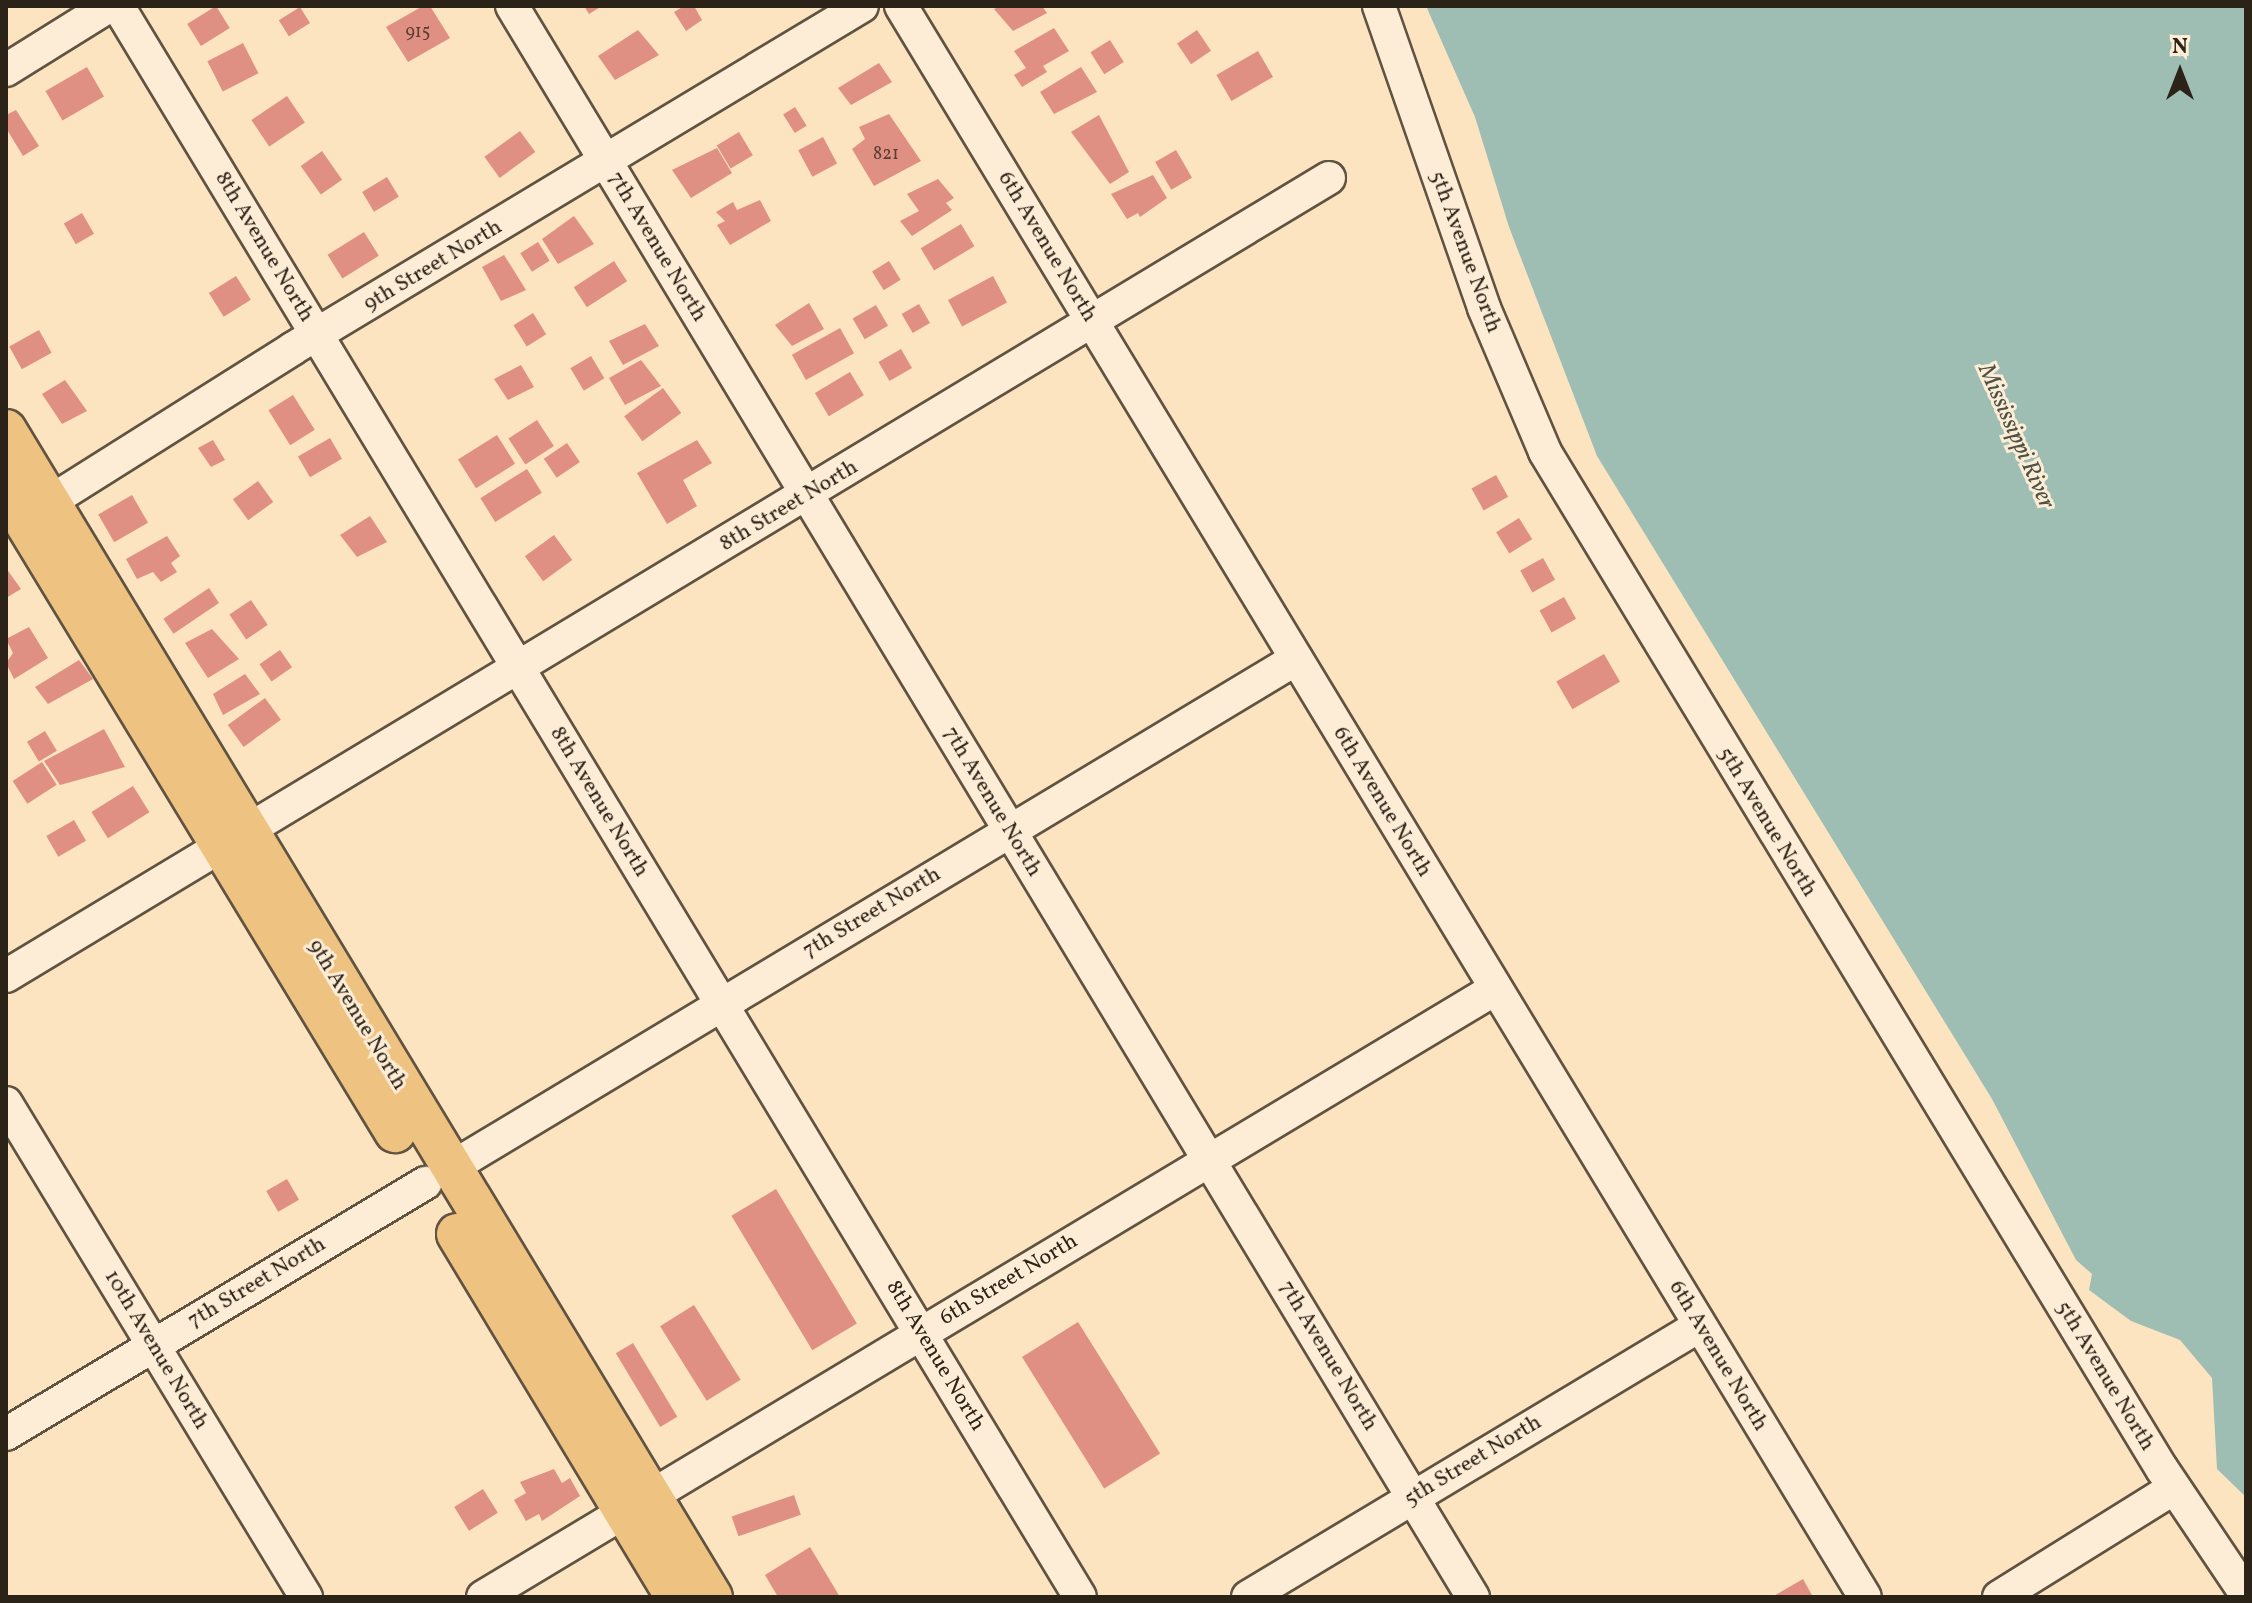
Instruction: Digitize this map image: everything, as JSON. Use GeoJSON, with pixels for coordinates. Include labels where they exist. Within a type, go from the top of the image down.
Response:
{"type":"FeatureCollection","features":[{"type":"Feature","properties":{"kind":"main road","name":"9th Avenue North"},"geometry":{"type":"LineString","coordinates":[[6,430],[21,510],[235,839],[637,1503],[712,1597]]}},
{"type":"Feature","properties":{"kind":"main road","name":"9th Avenue North"},"geometry":{"type":"LineString","coordinates":[[637,1503],[676,1597]]}},
{"type":"Feature","properties":{"kind":"street"},"geometry":{"type":"LineString","coordinates":[[6,70],[109,6]]}},
{"type":"Feature","properties":{"kind":"street","name":"8th Avenue North"},"geometry":{"type":"LineString","coordinates":[[118,6],[1080,1597]]}},
{"type":"Feature","properties":{"kind":"street","name":"7th Avenue North"},"geometry":{"type":"LineString","coordinates":[[512,6],[1473,1597]]}},
{"type":"Feature","properties":{"kind":"street","name":"9th Street North"},"geometry":{"type":"LineString","coordinates":[[21,510],[606,163],[862,6]]}},
{"type":"Feature","properties":{"kind":"street","name":"6th Avenue North"},"geometry":{"type":"LineString","coordinates":[[901,6],[1865,1597]]}},
{"type":"Feature","properties":{"kind":"street","name":"5th Avenue North"},"geometry":{"type":"LineString","coordinates":[[1379,6],[1484,308],[1545,452],[2174,1488],[2246,1594]]}},
{"type":"Feature","properties":{"kind":"street","name":"8th Street North"},"geometry":{"type":"LineString","coordinates":[[6,976],[1329,178]]}},
{"type":"Feature","properties":{"kind":"street","name":"7th Street North"},"geometry":{"type":"LineString","coordinates":[[6,1434],[1296,659]]}},
{"type":"Feature","properties":{"kind":"street","name":"6th Street North"},"geometry":{"type":"LineString","coordinates":[[483,1597],[1495,989]]}},
{"type":"Feature","properties":{"kind":"street","name":"10th Avenue North"},"geometry":{"type":"LineString","coordinates":[[6,1103],[306,1597]]}},
{"type":"Feature","properties":{"kind":"street","name":"5th Street North"},"geometry":{"type":"LineString","coordinates":[[1248,1597],[1699,1326]]}},
{"type":"Feature","properties":{"kind":"street"},"geometry":{"type":"LineString","coordinates":[[1999,1597],[2174,1488]]}},
{"type":"Feature","properties":{"kind":"water","name":"Mississippi River"},"geometry":{"type":"Polygon","coordinates":[[[1426,6],[2246,6],[2246,1497],[2217,1469],[2212,1378],[2180,1340],[2131,1321],[2089,1290],[2092,1274],[2076,1260],[1992,1099],[1597,456],[1509,227],[1475,117],[1426,6]]]}},
{"type":"Feature","properties":{"kind":"building"},"geometry":{"type":"Polygon","coordinates":[[[216,6],[230,28],[201,46],[187,24],[216,6]]]}},
{"type":"Feature","properties":{"kind":"building"},"geometry":{"type":"Polygon","coordinates":[[[423,6],[430,6],[450,38],[408,62],[386,27],[423,6]]]}},
{"type":"Feature","properties":{"kind":"building"},"geometry":{"type":"Polygon","coordinates":[[[584,6],[602,6],[589,14],[584,6]]]}},
{"type":"Feature","properties":{"kind":"building"},"geometry":{"type":"Polygon","coordinates":[[[684,6],[694,6],[702,20],[686,31],[674,12],[684,6]]]}},
{"type":"Feature","properties":{"kind":"building"},"geometry":{"type":"Polygon","coordinates":[[[1000,6],[1042,6],[1047,13],[1013,31],[994,9],[1000,6]]]}},
{"type":"Feature","properties":{"kind":"building"},"geometry":{"type":"Polygon","coordinates":[[[300,7],[310,23],[289,36],[279,20],[300,7]]]}},
{"type":"Feature","properties":{"kind":"building"},"geometry":{"type":"Polygon","coordinates":[[[1054,28],[1069,51],[1043,66],[1047,72],[1022,87],[1014,75],[1026,68],[1014,51],[1054,28]]]}},
{"type":"Feature","properties":{"kind":"building"},"geometry":{"type":"Polygon","coordinates":[[[638,30],[659,55],[615,80],[598,56],[638,30]]]}},
{"type":"Feature","properties":{"kind":"building"},"geometry":{"type":"Polygon","coordinates":[[[1197,30],[1211,51],[1191,64],[1177,43],[1197,30]]]}},
{"type":"Feature","properties":{"kind":"building"},"geometry":{"type":"Polygon","coordinates":[[[1110,40],[1124,62],[1104,74],[1090,52],[1110,40]]]}},
{"type":"Feature","properties":{"kind":"building"},"geometry":{"type":"Polygon","coordinates":[[[243,43],[258,73],[223,91],[207,61],[243,43]]]}},
{"type":"Feature","properties":{"kind":"building"},"geometry":{"type":"Polygon","coordinates":[[[1258,51],[1273,77],[1231,101],[1216,75],[1258,51]]]}},
{"type":"Feature","properties":{"kind":"building"},"geometry":{"type":"Polygon","coordinates":[[[879,63],[892,82],[851,105],[838,88],[879,63]]]}},
{"type":"Feature","properties":{"kind":"building"},"geometry":{"type":"Polygon","coordinates":[[[87,67],[104,96],[62,120],[45,91],[87,67]]]}},
{"type":"Feature","properties":{"kind":"building"},"geometry":{"type":"Polygon","coordinates":[[[1081,67],[1097,92],[1054,114],[1040,92],[1081,67]]]}},
{"type":"Feature","properties":{"kind":"building"},"geometry":{"type":"Polygon","coordinates":[[[287,96],[305,123],[269,147],[251,120],[287,96]]]}},
{"type":"Feature","properties":{"kind":"building"},"geometry":{"type":"Polygon","coordinates":[[[795,107],[807,126],[795,133],[783,114],[795,107]]]}},
{"type":"Feature","properties":{"kind":"building"},"geometry":{"type":"Polygon","coordinates":[[[16,110],[39,146],[23,156],[6,128],[6,115],[16,110]]]}},
{"type":"Feature","properties":{"kind":"building"},"geometry":{"type":"Polygon","coordinates":[[[889,114],[921,161],[874,186],[852,149],[865,139],[859,127],[889,114]]]}},
{"type":"Feature","properties":{"kind":"building"},"geometry":{"type":"Polygon","coordinates":[[[1099,115],[1129,172],[1110,184],[1071,132],[1099,115]]]}},
{"type":"Feature","properties":{"kind":"building"},"geometry":{"type":"Polygon","coordinates":[[[520,131],[535,152],[500,178],[484,157],[520,131]]]}},
{"type":"Feature","properties":{"kind":"building"},"geometry":{"type":"Polygon","coordinates":[[[739,132],[753,155],[731,169],[717,145],[739,132]]]}},
{"type":"Feature","properties":{"kind":"building"},"geometry":{"type":"Polygon","coordinates":[[[823,137],[837,163],[812,177],[798,150],[823,137]]]}},
{"type":"Feature","properties":{"kind":"building"},"geometry":{"type":"Polygon","coordinates":[[[717,148],[732,173],[691,198],[672,170],[717,148]]]}},
{"type":"Feature","properties":{"kind":"building"},"geometry":{"type":"Polygon","coordinates":[[[1176,150],[1192,178],[1171,190],[1155,162],[1176,150]]]}},
{"type":"Feature","properties":{"kind":"building"},"geometry":{"type":"Polygon","coordinates":[[[322,151],[342,180],[321,195],[301,166],[322,151]]]}},
{"type":"Feature","properties":{"kind":"building"},"geometry":{"type":"Polygon","coordinates":[[[1153,175],[1167,198],[1140,217],[1138,213],[1127,219],[1111,194],[1153,175]]]}},
{"type":"Feature","properties":{"kind":"building"},"geometry":{"type":"Polygon","coordinates":[[[387,177],[399,197],[374,212],[362,192],[387,177]]]}},
{"type":"Feature","properties":{"kind":"building"},"geometry":{"type":"Polygon","coordinates":[[[938,179],[954,198],[946,203],[952,210],[912,236],[900,221],[919,211],[907,194],[938,179]]]}},
{"type":"Feature","properties":{"kind":"building"},"geometry":{"type":"Polygon","coordinates":[[[760,200],[771,221],[730,245],[717,225],[725,221],[716,212],[733,202],[737,210],[760,200]]]}},
{"type":"Feature","properties":{"kind":"building"},"geometry":{"type":"Polygon","coordinates":[[[82,213],[94,234],[76,244],[64,224],[82,213]]]}},
{"type":"Feature","properties":{"kind":"building"},"geometry":{"type":"Polygon","coordinates":[[[574,216],[594,244],[558,264],[542,239],[574,216]]]}},
{"type":"Feature","properties":{"kind":"building"},"geometry":{"type":"Polygon","coordinates":[[[961,224],[974,246],[934,270],[921,248],[961,224]]]}},
{"type":"Feature","properties":{"kind":"building"},"geometry":{"type":"Polygon","coordinates":[[[364,232],[379,256],[342,279],[328,255],[364,232]]]}},
{"type":"Feature","properties":{"kind":"building"},"geometry":{"type":"Polygon","coordinates":[[[538,242],[550,261],[532,272],[520,253],[538,242]]]}},
{"type":"Feature","properties":{"kind":"building"},"geometry":{"type":"Polygon","coordinates":[[[504,255],[526,290],[501,301],[482,267],[504,255]]]}},
{"type":"Feature","properties":{"kind":"building"},"geometry":{"type":"Polygon","coordinates":[[[614,261],[627,281],[587,307],[574,287],[614,261]]]}},
{"type":"Feature","properties":{"kind":"building"},"geometry":{"type":"Polygon","coordinates":[[[889,261],[901,280],[884,290],[872,272],[889,261]]]}},
{"type":"Feature","properties":{"kind":"building"},"geometry":{"type":"Polygon","coordinates":[[[236,276],[251,300],[224,317],[209,293],[236,276]]]}},
{"type":"Feature","properties":{"kind":"building"},"geometry":{"type":"Polygon","coordinates":[[[993,276],[1007,302],[962,326],[948,300],[993,276]]]}},
{"type":"Feature","properties":{"kind":"building"},"geometry":{"type":"Polygon","coordinates":[[[809,303],[824,329],[792,346],[775,325],[809,303]]]}},
{"type":"Feature","properties":{"kind":"building"},"geometry":{"type":"Polygon","coordinates":[[[919,304],[930,323],[913,333],[902,314],[919,304]]]}},
{"type":"Feature","properties":{"kind":"building"},"geometry":{"type":"Polygon","coordinates":[[[876,305],[888,326],[865,339],[853,318],[876,305]]]}},
{"type":"Feature","properties":{"kind":"building"},"geometry":{"type":"Polygon","coordinates":[[[533,313],[546,334],[527,346],[513,325],[533,313]]]}},
{"type":"Feature","properties":{"kind":"building"},"geometry":{"type":"Polygon","coordinates":[[[645,324],[659,346],[623,365],[609,341],[645,324]]]}},
{"type":"Feature","properties":{"kind":"building"},"geometry":{"type":"Polygon","coordinates":[[[840,328],[854,353],[806,380],[792,355],[840,328]]]}},
{"type":"Feature","properties":{"kind":"building"},"geometry":{"type":"Polygon","coordinates":[[[39,330],[52,353],[22,369],[9,346],[39,330]]]}},
{"type":"Feature","properties":{"kind":"building"},"geometry":{"type":"Polygon","coordinates":[[[901,349],[912,368],[889,381],[878,362],[901,349]]]}},
{"type":"Feature","properties":{"kind":"building"},"geometry":{"type":"Polygon","coordinates":[[[591,356],[604,378],[584,391],[570,368],[591,356]]]}},
{"type":"Feature","properties":{"kind":"building"},"geometry":{"type":"Polygon","coordinates":[[[641,360],[661,386],[625,405],[609,378],[641,360]]]}},
{"type":"Feature","properties":{"kind":"building"},"geometry":{"type":"Polygon","coordinates":[[[521,365],[534,387],[508,400],[494,379],[521,365]]]}},
{"type":"Feature","properties":{"kind":"building"},"geometry":{"type":"Polygon","coordinates":[[[850,372],[864,395],[829,416],[815,393],[850,372]]]}},
{"type":"Feature","properties":{"kind":"building"},"geometry":{"type":"Polygon","coordinates":[[[65,380],[87,411],[62,424],[42,394],[65,380]]]}},
{"type":"Feature","properties":{"kind":"building"},"geometry":{"type":"Polygon","coordinates":[[[663,388],[681,413],[642,441],[624,416],[663,388]]]}},
{"type":"Feature","properties":{"kind":"building"},"geometry":{"type":"Polygon","coordinates":[[[293,395],[315,430],[290,445],[268,410],[293,395]]]}},
{"type":"Feature","properties":{"kind":"building"},"geometry":{"type":"Polygon","coordinates":[[[537,420],[554,446],[525,465],[508,439],[537,420]]]}},
{"type":"Feature","properties":{"kind":"building"},"geometry":{"type":"Polygon","coordinates":[[[497,435],[515,464],[476,488],[458,459],[497,435]]]}},
{"type":"Feature","properties":{"kind":"building"},"geometry":{"type":"Polygon","coordinates":[[[330,438],[342,459],[310,477],[298,457],[330,438]]]}},
{"type":"Feature","properties":{"kind":"building"},"geometry":{"type":"Polygon","coordinates":[[[213,440],[225,460],[211,467],[198,448],[213,440]]]}},
{"type":"Feature","properties":{"kind":"building"},"geometry":{"type":"Polygon","coordinates":[[[697,440],[712,463],[683,480],[697,506],[667,524],[637,473],[697,440]]]}},
{"type":"Feature","properties":{"kind":"building"},"geometry":{"type":"Polygon","coordinates":[[[567,443],[580,462],[557,478],[544,459],[567,443]]]}},
{"type":"Feature","properties":{"kind":"building"},"geometry":{"type":"Polygon","coordinates":[[[527,469],[542,493],[495,522],[480,498],[527,469]]]}},
{"type":"Feature","properties":{"kind":"building"},"geometry":{"type":"Polygon","coordinates":[[[1496,475],[1508,497],[1484,510],[1472,489],[1496,475]]]}},
{"type":"Feature","properties":{"kind":"building"},"geometry":{"type":"Polygon","coordinates":[[[258,481],[273,502],[248,520],[233,499],[258,481]]]}},
{"type":"Feature","properties":{"kind":"building"},"geometry":{"type":"Polygon","coordinates":[[[132,495],[148,523],[114,542],[98,514],[132,495]]]}},
{"type":"Feature","properties":{"kind":"building"},"geometry":{"type":"Polygon","coordinates":[[[370,516],[387,542],[357,557],[340,535],[370,516]]]}},
{"type":"Feature","properties":{"kind":"building"},"geometry":{"type":"Polygon","coordinates":[[[1519,518],[1532,539],[1509,554],[1496,532],[1519,518]]]}},
{"type":"Feature","properties":{"kind":"building"},"geometry":{"type":"Polygon","coordinates":[[[554,535],[572,560],[543,581],[525,556],[554,535]]]}},
{"type":"Feature","properties":{"kind":"building"},"geometry":{"type":"Polygon","coordinates":[[[167,536],[180,556],[171,563],[177,572],[161,582],[153,572],[137,579],[126,559],[167,536]]]}},
{"type":"Feature","properties":{"kind":"building"},"geometry":{"type":"Polygon","coordinates":[[[1543,558],[1555,580],[1532,592],[1520,571],[1543,558]]]}},
{"type":"Feature","properties":{"kind":"building"},"geometry":{"type":"Polygon","coordinates":[[[6,568],[21,589],[6,598],[6,568]]]}},
{"type":"Feature","properties":{"kind":"building"},"geometry":{"type":"Polygon","coordinates":[[[209,588],[219,603],[173,634],[163,619],[209,588]]]}},
{"type":"Feature","properties":{"kind":"building"},"geometry":{"type":"Polygon","coordinates":[[[1564,597],[1576,619],[1552,632],[1540,611],[1564,597]]]}},
{"type":"Feature","properties":{"kind":"building"},"geometry":{"type":"Polygon","coordinates":[[[251,600],[268,625],[246,639],[229,615],[251,600]]]}},
{"type":"Feature","properties":{"kind":"building"},"geometry":{"type":"Polygon","coordinates":[[[29,627],[48,658],[14,679],[6,663],[13,653],[6,639],[29,627]]]}},
{"type":"Feature","properties":{"kind":"building"},"geometry":{"type":"Polygon","coordinates":[[[212,629],[239,659],[208,678],[185,643],[212,629]]]}},
{"type":"Feature","properties":{"kind":"building"},"geometry":{"type":"Polygon","coordinates":[[[280,650],[292,667],[272,682],[260,664],[280,650]]]}},
{"type":"Feature","properties":{"kind":"building"},"geometry":{"type":"Polygon","coordinates":[[[1604,654],[1620,682],[1572,709],[1556,682],[1604,654]]]}},
{"type":"Feature","properties":{"kind":"building"},"geometry":{"type":"Polygon","coordinates":[[[79,660],[93,679],[48,704],[35,687],[79,660]]]}},
{"type":"Feature","properties":{"kind":"building"},"geometry":{"type":"Polygon","coordinates":[[[245,674],[260,694],[223,715],[213,694],[245,674]]]}},
{"type":"Feature","properties":{"kind":"building"},"geometry":{"type":"Polygon","coordinates":[[[265,698],[281,720],[244,747],[228,725],[265,698]]]}},
{"type":"Feature","properties":{"kind":"building"},"geometry":{"type":"Polygon","coordinates":[[[104,729],[125,767],[60,785],[44,761],[104,729]]]}},
{"type":"Feature","properties":{"kind":"building"},"geometry":{"type":"Polygon","coordinates":[[[45,731],[57,751],[39,762],[27,742],[45,731]]]}},
{"type":"Feature","properties":{"kind":"building"},"geometry":{"type":"Polygon","coordinates":[[[42,762],[57,785],[27,804],[13,781],[42,762]]]}},
{"type":"Feature","properties":{"kind":"building"},"geometry":{"type":"Polygon","coordinates":[[[133,786],[149,812],[108,838],[91,812],[133,786]]]}},
{"type":"Feature","properties":{"kind":"building"},"geometry":{"type":"Polygon","coordinates":[[[74,820],[86,841],[58,857],[46,836],[74,820]]]}},
{"type":"Feature","properties":{"kind":"building"},"geometry":{"type":"Polygon","coordinates":[[[287,1179],[299,1200],[278,1212],[266,1191],[287,1179]]]}},
{"type":"Feature","properties":{"kind":"building"},"geometry":{"type":"Polygon","coordinates":[[[776,1189],[857,1324],[812,1350],[731,1216],[776,1189]]]}},
{"type":"Feature","properties":{"kind":"building"},"geometry":{"type":"Polygon","coordinates":[[[694,1305],[741,1380],[707,1401],[660,1326],[694,1305]]]}},
{"type":"Feature","properties":{"kind":"building"},"geometry":{"type":"Polygon","coordinates":[[[1078,1322],[1160,1453],[1104,1488],[1022,1357],[1078,1322]]]}},
{"type":"Feature","properties":{"kind":"building"},"geometry":{"type":"Polygon","coordinates":[[[633,1343],[677,1417],[660,1427],[616,1353],[633,1343]]]}},
{"type":"Feature","properties":{"kind":"building"},"geometry":{"type":"Polygon","coordinates":[[[554,1469],[562,1483],[570,1478],[580,1496],[542,1521],[539,1514],[526,1521],[514,1500],[526,1493],[520,1482],[554,1469]]]}},
{"type":"Feature","properties":{"kind":"building"},"geometry":{"type":"Polygon","coordinates":[[[483,1489],[498,1513],[469,1531],[454,1507],[483,1489]]]}},
{"type":"Feature","properties":{"kind":"building"},"geometry":{"type":"Polygon","coordinates":[[[794,1495],[801,1515],[738,1536],[732,1516],[794,1495]]]}},
{"type":"Feature","properties":{"kind":"building"},"geometry":{"type":"Polygon","coordinates":[[[810,1547],[840,1597],[778,1597],[765,1575],[810,1547]]]}},
{"type":"Feature","properties":{"kind":"building"},"geometry":{"type":"Polygon","coordinates":[[[1803,1579],[1813,1597],[1772,1597],[1803,1579]]]}}]}
